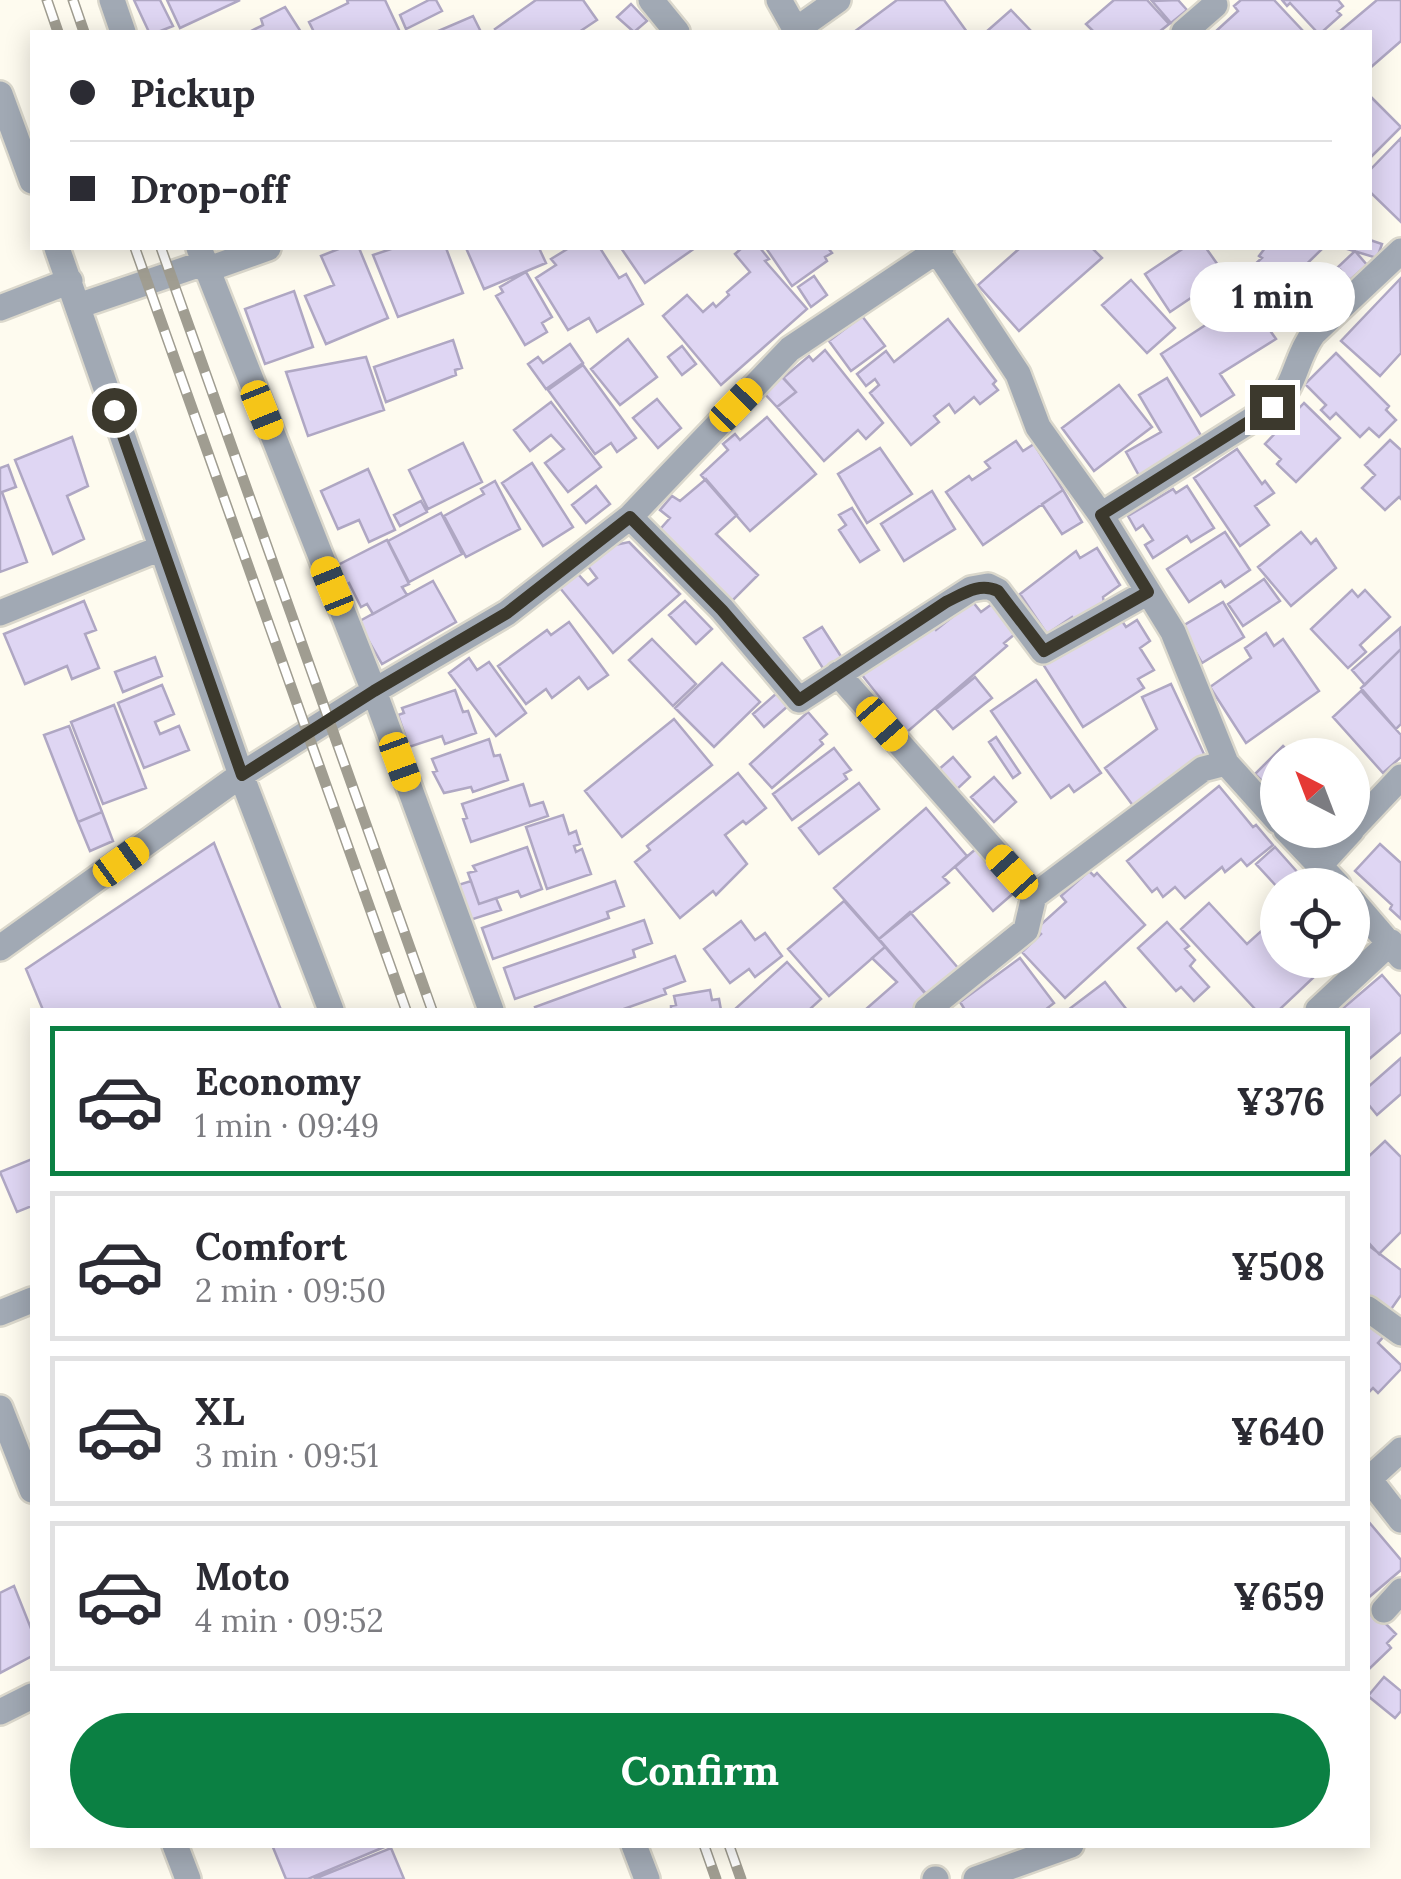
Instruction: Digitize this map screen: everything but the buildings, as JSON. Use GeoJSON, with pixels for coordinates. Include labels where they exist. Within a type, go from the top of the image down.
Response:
{"type":"FeatureCollection","features":[{"type":"Feature","properties":{"kind":"street"},"geometry":{"type":"LineString","coordinates":[[112,0],[122,30]]}},
{"type":"Feature","properties":{"kind":"street"},"geometry":{"type":"LineString","coordinates":[[651,0],[676,30]]}},
{"type":"Feature","properties":{"kind":"street"},"geometry":{"type":"LineString","coordinates":[[779,0],[795,30]]}},
{"type":"Feature","properties":{"kind":"street"},"geometry":{"type":"LineString","coordinates":[[799,30],[838,0]]}},
{"type":"Feature","properties":{"kind":"street"},"geometry":{"type":"LineString","coordinates":[[1186,30],[1215,5]]}},
{"type":"Feature","properties":{"kind":"street"},"geometry":{"type":"LineString","coordinates":[[0,94],[30,176]]}},
{"type":"Feature","properties":{"kind":"street"},"geometry":{"type":"LineString","coordinates":[[58,250],[242,775],[331,1008]]}},
{"type":"Feature","properties":{"kind":"street"},"geometry":{"type":"LineString","coordinates":[[78,306],[203,260],[257,250]]}},
{"type":"Feature","properties":{"kind":"street"},"geometry":{"type":"LineString","coordinates":[[0,948],[242,775],[507,613],[630,517],[790,348],[937,250]]}},
{"type":"Feature","properties":{"kind":"street"},"geometry":{"type":"LineString","coordinates":[[939,250],[1018,374],[1038,426],[1101,515],[1173,632],[1226,763],[1260,801]]}},
{"type":"Feature","properties":{"kind":"street"},"geometry":{"type":"LineString","coordinates":[[1101,515],[1288,393],[1302,348],[1313,334],[1401,251]]}},
{"type":"Feature","properties":{"kind":"street"},"geometry":{"type":"LineString","coordinates":[[203,260],[374,691],[491,1008]]}},
{"type":"Feature","properties":{"kind":"street"},"geometry":{"type":"LineString","coordinates":[[0,308],[70,280]]}},
{"type":"Feature","properties":{"kind":"street"},"geometry":{"type":"LineString","coordinates":[[630,517],[722,610],[799,700],[971,589],[988,586],[998,591],[1044,651],[1148,592]]}},
{"type":"Feature","properties":{"kind":"street"},"geometry":{"type":"LineString","coordinates":[[0,614],[161,548]]}},
{"type":"Feature","properties":{"kind":"street"},"geometry":{"type":"LineString","coordinates":[[838,674],[1034,896]]}},
{"type":"Feature","properties":{"kind":"street"},"geometry":{"type":"LineString","coordinates":[[929,1008],[1026,930],[1034,896],[1203,769],[1226,763]]}},
{"type":"Feature","properties":{"kind":"street"},"geometry":{"type":"LineString","coordinates":[[1370,811],[1401,777]]}},
{"type":"Feature","properties":{"kind":"street"},"geometry":{"type":"LineString","coordinates":[[1303,848],[1323,868]]}},
{"type":"Feature","properties":{"kind":"street"},"geometry":{"type":"LineString","coordinates":[[1320,865],[1336,848]]}},
{"type":"Feature","properties":{"kind":"street"},"geometry":{"type":"LineString","coordinates":[[1321,1008],[1396,949],[1370,920]]}},
{"type":"Feature","properties":{"kind":"street"},"geometry":{"type":"LineString","coordinates":[[0,1313],[30,1301]]}},
{"type":"Feature","properties":{"kind":"street"},"geometry":{"type":"LineString","coordinates":[[1370,1310],[1401,1333]]}},
{"type":"Feature","properties":{"kind":"street"},"geometry":{"type":"LineString","coordinates":[[0,1408],[30,1485]]}},
{"type":"Feature","properties":{"kind":"street"},"geometry":{"type":"LineString","coordinates":[[1370,1478],[1401,1450]]}},
{"type":"Feature","properties":{"kind":"street"},"geometry":{"type":"LineString","coordinates":[[1370,1480],[1401,1520]]}},
{"type":"Feature","properties":{"kind":"street"},"geometry":{"type":"LineString","coordinates":[[0,1712],[30,1697]]}},
{"type":"Feature","properties":{"kind":"street"},"geometry":{"type":"LineString","coordinates":[[176,1848],[188,1879]]}},
{"type":"Feature","properties":{"kind":"street"},"geometry":{"type":"LineString","coordinates":[[635,1848],[647,1879]]}},
{"type":"Feature","properties":{"kind":"street"},"geometry":{"type":"LineString","coordinates":[[976,1879],[1063,1848]]}},
{"type":"Feature","properties":{"kind":"railway"},"geometry":{"type":"LineString","coordinates":[[47,0],[57,30]]}},
{"type":"Feature","properties":{"kind":"railway"},"geometry":{"type":"LineString","coordinates":[[73,0],[83,30]]}},
{"type":"Feature","properties":{"kind":"railway"},"geometry":{"type":"LineString","coordinates":[[136,250],[405,1008]]}},
{"type":"Feature","properties":{"kind":"railway"},"geometry":{"type":"LineString","coordinates":[[162,250],[431,1008]]}},
{"type":"Feature","properties":{"kind":"railway"},"geometry":{"type":"LineString","coordinates":[[705,1848],[716,1879]]}},
{"type":"Feature","properties":{"kind":"railway"},"geometry":{"type":"LineString","coordinates":[[730,1848],[741,1879]]}},
{"type":"Feature","properties":{"kind":"route"},"geometry":{"type":"LineString","coordinates":[[114,410],[242,775],[507,613],[630,517],[722,610],[799,700],[971,589],[988,586],[998,591],[1044,651],[1148,592],[1101,515],[1272,407]]}}]}
